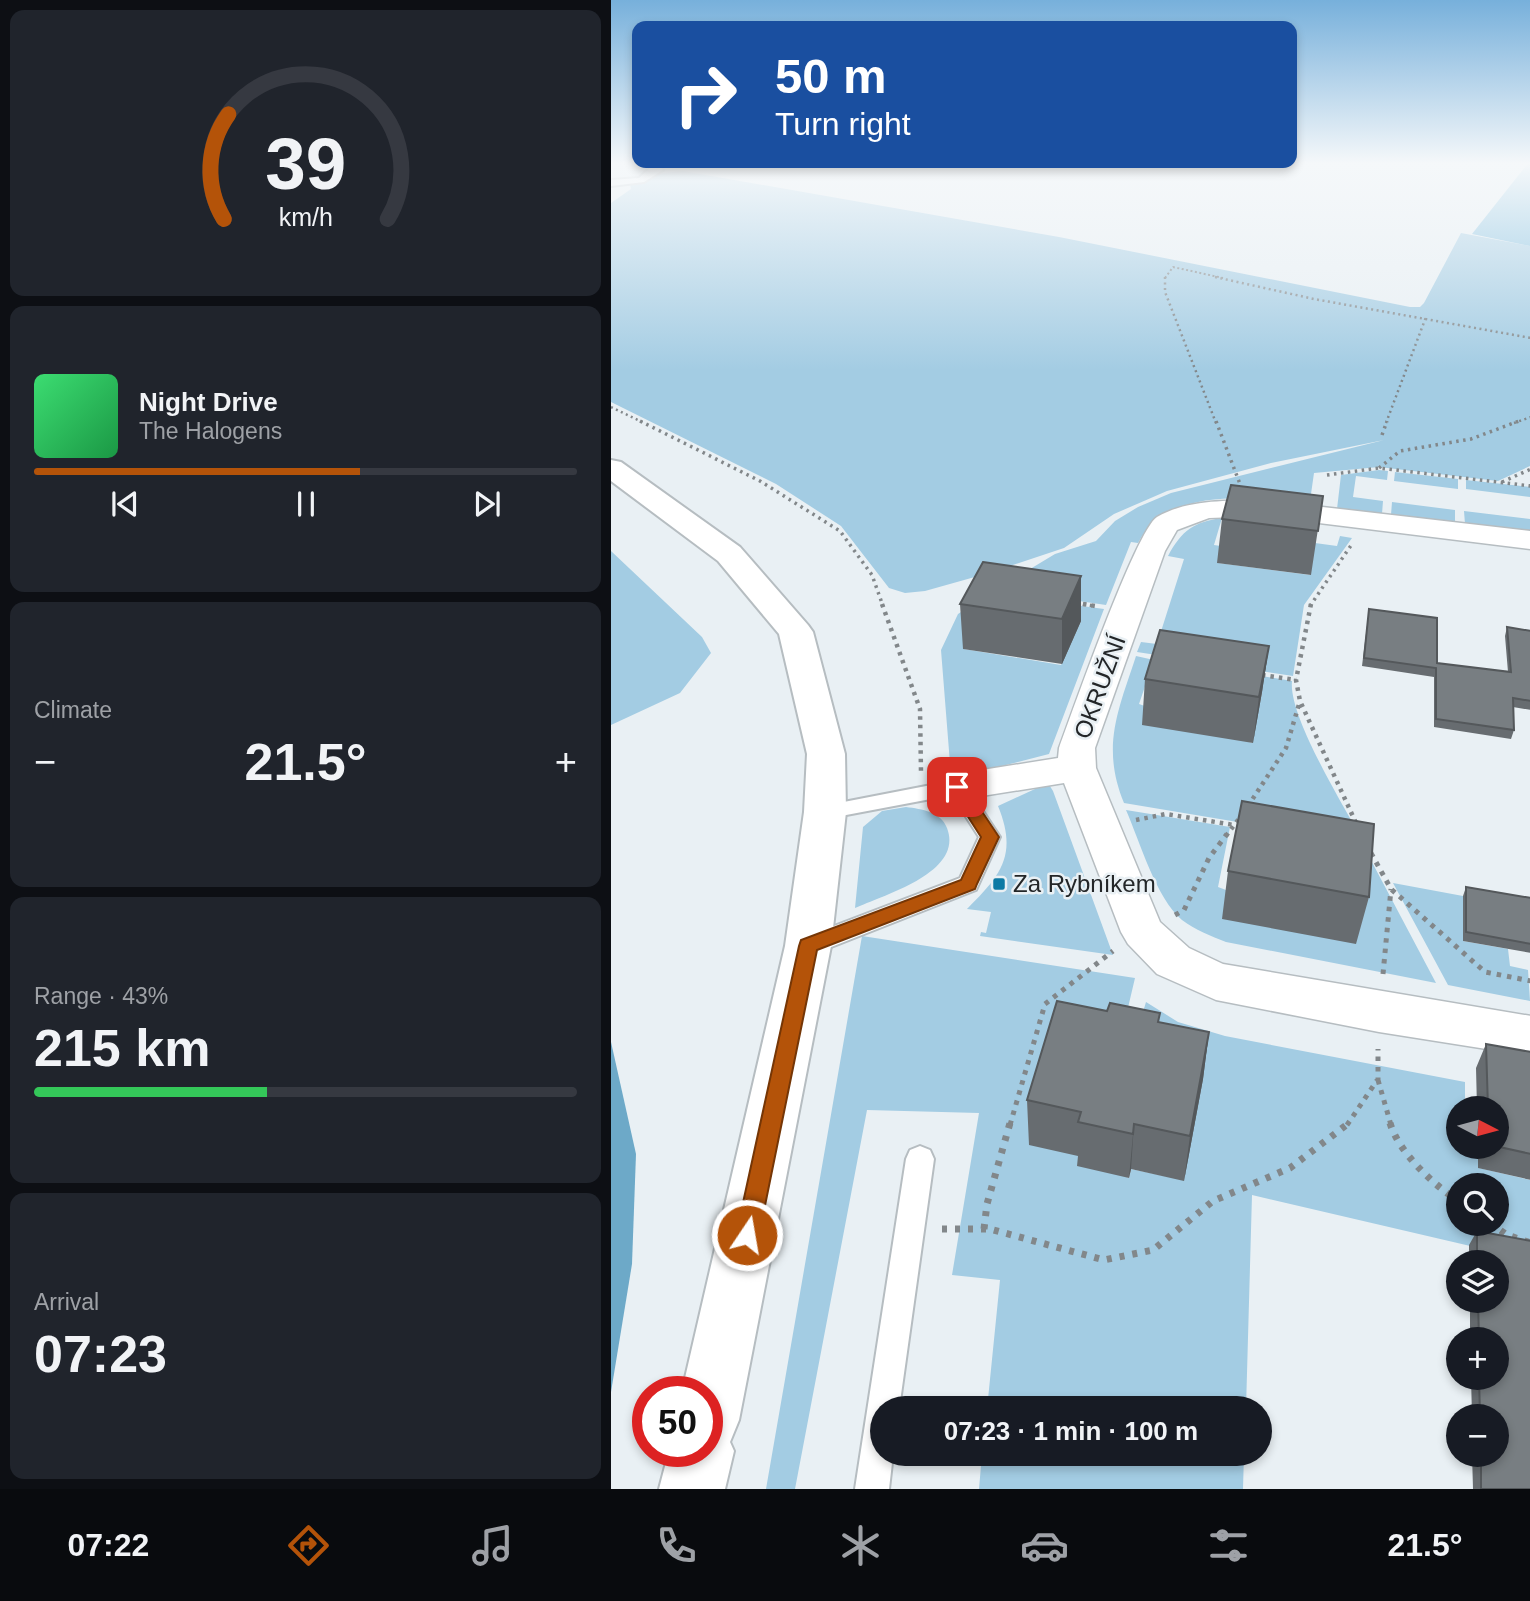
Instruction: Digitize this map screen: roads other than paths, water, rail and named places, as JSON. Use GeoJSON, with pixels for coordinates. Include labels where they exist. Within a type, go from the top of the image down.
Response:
{"type":"FeatureCollection","features":[{"type":"Feature","properties":{"kind":"main road"},"geometry":{"type":"LineString","coordinates":[[611,468],[729,554],[796,632],[826,754],[825,811],[808,946],[716,1376]]}},
{"type":"Feature","properties":{"kind":"main road"},"geometry":{"type":"LineString","coordinates":[[692,1489],[697,1467]]}},
{"type":"Feature","properties":{"kind":"street","name":"OKRUŽNÍ"},"geometry":{"type":"LineString","coordinates":[[1530,540],[1261,509],[1206,510],[1166,524],[1150,551],[1077,748],[1077,768],[1143,932],[1173,961],[1216,981],[1379,1012],[1530,1036]]}},
{"type":"Feature","properties":{"kind":"street"},"geometry":{"type":"LineString","coordinates":[[939,789],[1077,768]]}},
{"type":"Feature","properties":{"kind":"lane"},"geometry":{"type":"LineString","coordinates":[[808,946],[968,884],[990,837],[939,789],[825,811]]}},
{"type":"Feature","properties":{"kind":"lane"},"geometry":{"type":"LineString","coordinates":[[885,1396],[920,1159]]}},
{"type":"Feature","properties":{"kind":"lane"},"geometry":{"type":"LineString","coordinates":[[872,1489],[875,1466]]}},
{"type":"Feature","properties":{"kind":"place","name":"Za Rybníkem"},"geometry":{"type":"Point","coordinates":[999,884]}}]}
